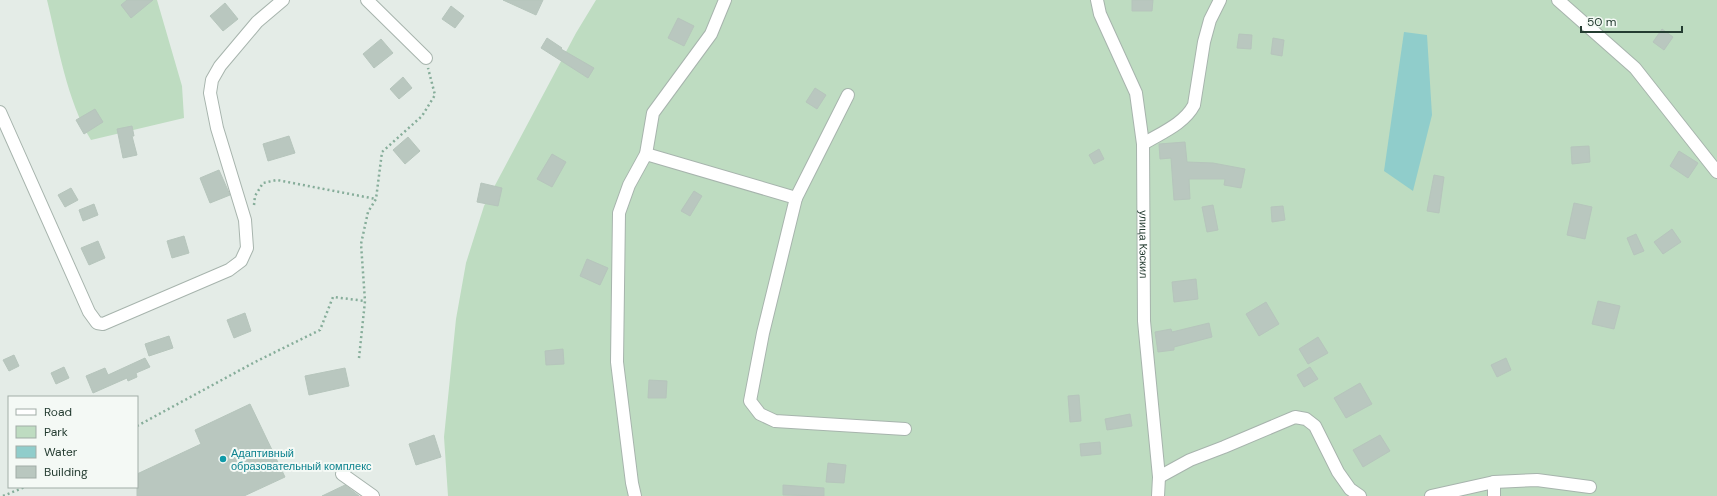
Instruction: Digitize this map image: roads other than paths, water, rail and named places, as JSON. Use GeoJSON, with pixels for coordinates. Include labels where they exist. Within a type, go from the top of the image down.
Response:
{"type":"FeatureCollection","features":[{"type":"Feature","properties":{"kind":"street"},"geometry":{"type":"LineString","coordinates":[[0,112],[89,312],[97,323],[103,324],[229,270],[241,261],[248,248],[244,220],[217,128],[210,93],[212,80],[220,66],[257,22],[283,0]]}},
{"type":"Feature","properties":{"kind":"street"},"geometry":{"type":"LineString","coordinates":[[367,0],[426,58]]}},
{"type":"Feature","properties":{"kind":"street"},"geometry":{"type":"LineString","coordinates":[[635,496],[632,483],[617,362],[619,213],[629,185],[646,154],[653,113],[711,34],[726,0]]}},
{"type":"Feature","properties":{"kind":"street","name":"улица Кэскил"},"geometry":{"type":"LineString","coordinates":[[1097,0],[1100,14],[1136,93],[1143,144],[1144,321],[1159,477],[1158,496]]}},
{"type":"Feature","properties":{"kind":"street"},"geometry":{"type":"LineString","coordinates":[[1143,144],[1184,120],[1192,109],[1194,105],[1204,42],[1210,20],[1220,0]]}},
{"type":"Feature","properties":{"kind":"street"},"geometry":{"type":"LineString","coordinates":[[1558,0],[1635,68],[1717,172]]}},
{"type":"Feature","properties":{"kind":"street"},"geometry":{"type":"LineString","coordinates":[[848,95],[796,198],[763,333],[750,401],[760,414],[775,421],[905,429]]}},
{"type":"Feature","properties":{"kind":"street"},"geometry":{"type":"LineString","coordinates":[[646,154],[796,198]]}},
{"type":"Feature","properties":{"kind":"street"},"geometry":{"type":"LineString","coordinates":[[1159,477],[1190,460],[1295,417],[1306,418],[1315,426],[1338,472],[1350,489],[1360,496]]}},
{"type":"Feature","properties":{"kind":"street"},"geometry":{"type":"LineString","coordinates":[[342,474],[373,496]]}},
{"type":"Feature","properties":{"kind":"street"},"geometry":{"type":"LineString","coordinates":[[1431,496],[1494,482],[1537,480],[1590,487]]}},
{"type":"Feature","properties":{"kind":"street"},"geometry":{"type":"LineString","coordinates":[[1494,482],[1494,496]]}},
{"type":"Feature","properties":{"kind":"water"},"geometry":{"type":"Polygon","coordinates":[[[1404,32],[1427,35],[1432,115],[1413,191],[1384,171],[1404,32]]]}},
{"type":"Feature","properties":{"kind":"place","name":"Адаптивный образовательный комплекс"},"geometry":{"type":"Point","coordinates":[223,459]}}]}
